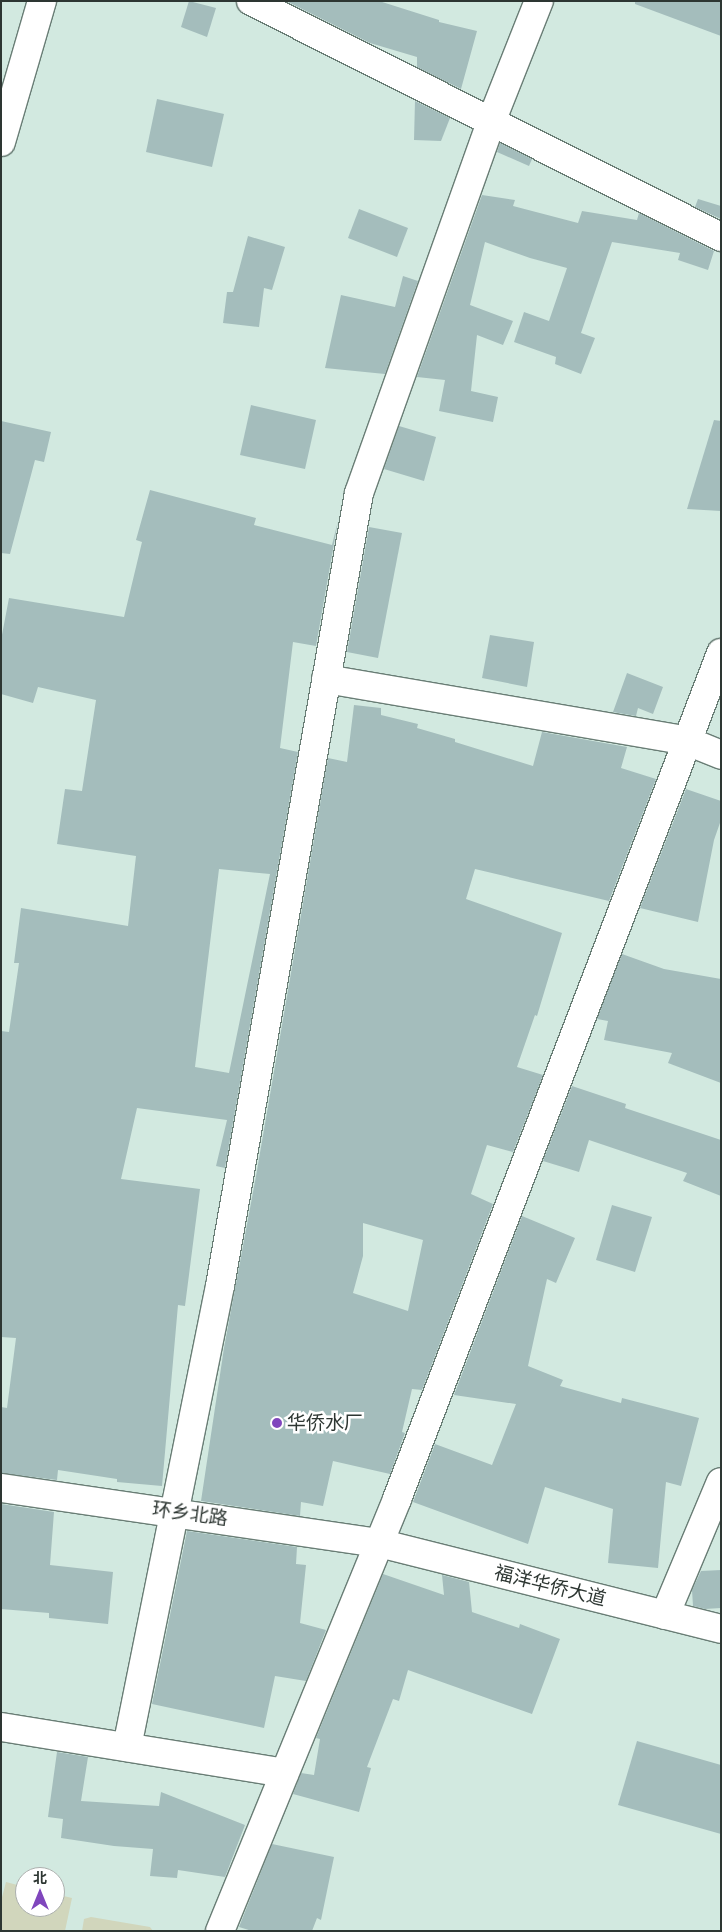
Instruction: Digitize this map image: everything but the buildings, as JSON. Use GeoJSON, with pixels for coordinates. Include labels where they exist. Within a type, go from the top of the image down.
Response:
{"type":"FeatureCollection","features":[{"type":"Feature","properties":{"kind":"street"},"geometry":{"type":"LineString","coordinates":[[1,142],[42,1]]}},
{"type":"Feature","properties":{"kind":"street"},"geometry":{"type":"LineString","coordinates":[[251,1],[721,237]]}},
{"type":"Feature","properties":{"kind":"street"},"geometry":{"type":"LineString","coordinates":[[127,1747],[220,1286],[359,493],[491,122],[539,1]]}},
{"type":"Feature","properties":{"kind":"street"},"geometry":{"type":"LineString","coordinates":[[220,1931],[379,1543],[721,653]]}},
{"type":"Feature","properties":{"kind":"street"},"geometry":{"type":"LineString","coordinates":[[326,679],[687,741],[721,755]]}},
{"type":"Feature","properties":{"kind":"street"},"geometry":{"type":"LineString","coordinates":[[665,1615],[721,1482]]}},
{"type":"Feature","properties":{"kind":"street","name":"环乡北路"},"geometry":{"type":"LineString","coordinates":[[1,1488],[175,1511],[379,1543]]}},
{"type":"Feature","properties":{"kind":"street","name":"福洋华侨大道"},"geometry":{"type":"LineString","coordinates":[[379,1543],[721,1629]]}},
{"type":"Feature","properties":{"kind":"street"},"geometry":{"type":"LineString","coordinates":[[1,1728],[284,1773]]}},
{"type":"Feature","properties":{"kind":"green space"},"geometry":{"type":"Polygon","coordinates":[[[6,1882],[15,1884],[15,1917],[65,1917],[65,1896],[72,1898],[65,1931],[1,1931],[1,1901],[6,1882]]]}},
{"type":"Feature","properties":{"kind":"green space"},"geometry":{"type":"Polygon","coordinates":[[[91,1917],[150,1927],[153,1931],[82,1931],[84,1919],[91,1917]]]}},
{"type":"Feature","properties":{"kind":"place","name":"华侨水厂"},"geometry":{"type":"Point","coordinates":[277,1423]}}]}
